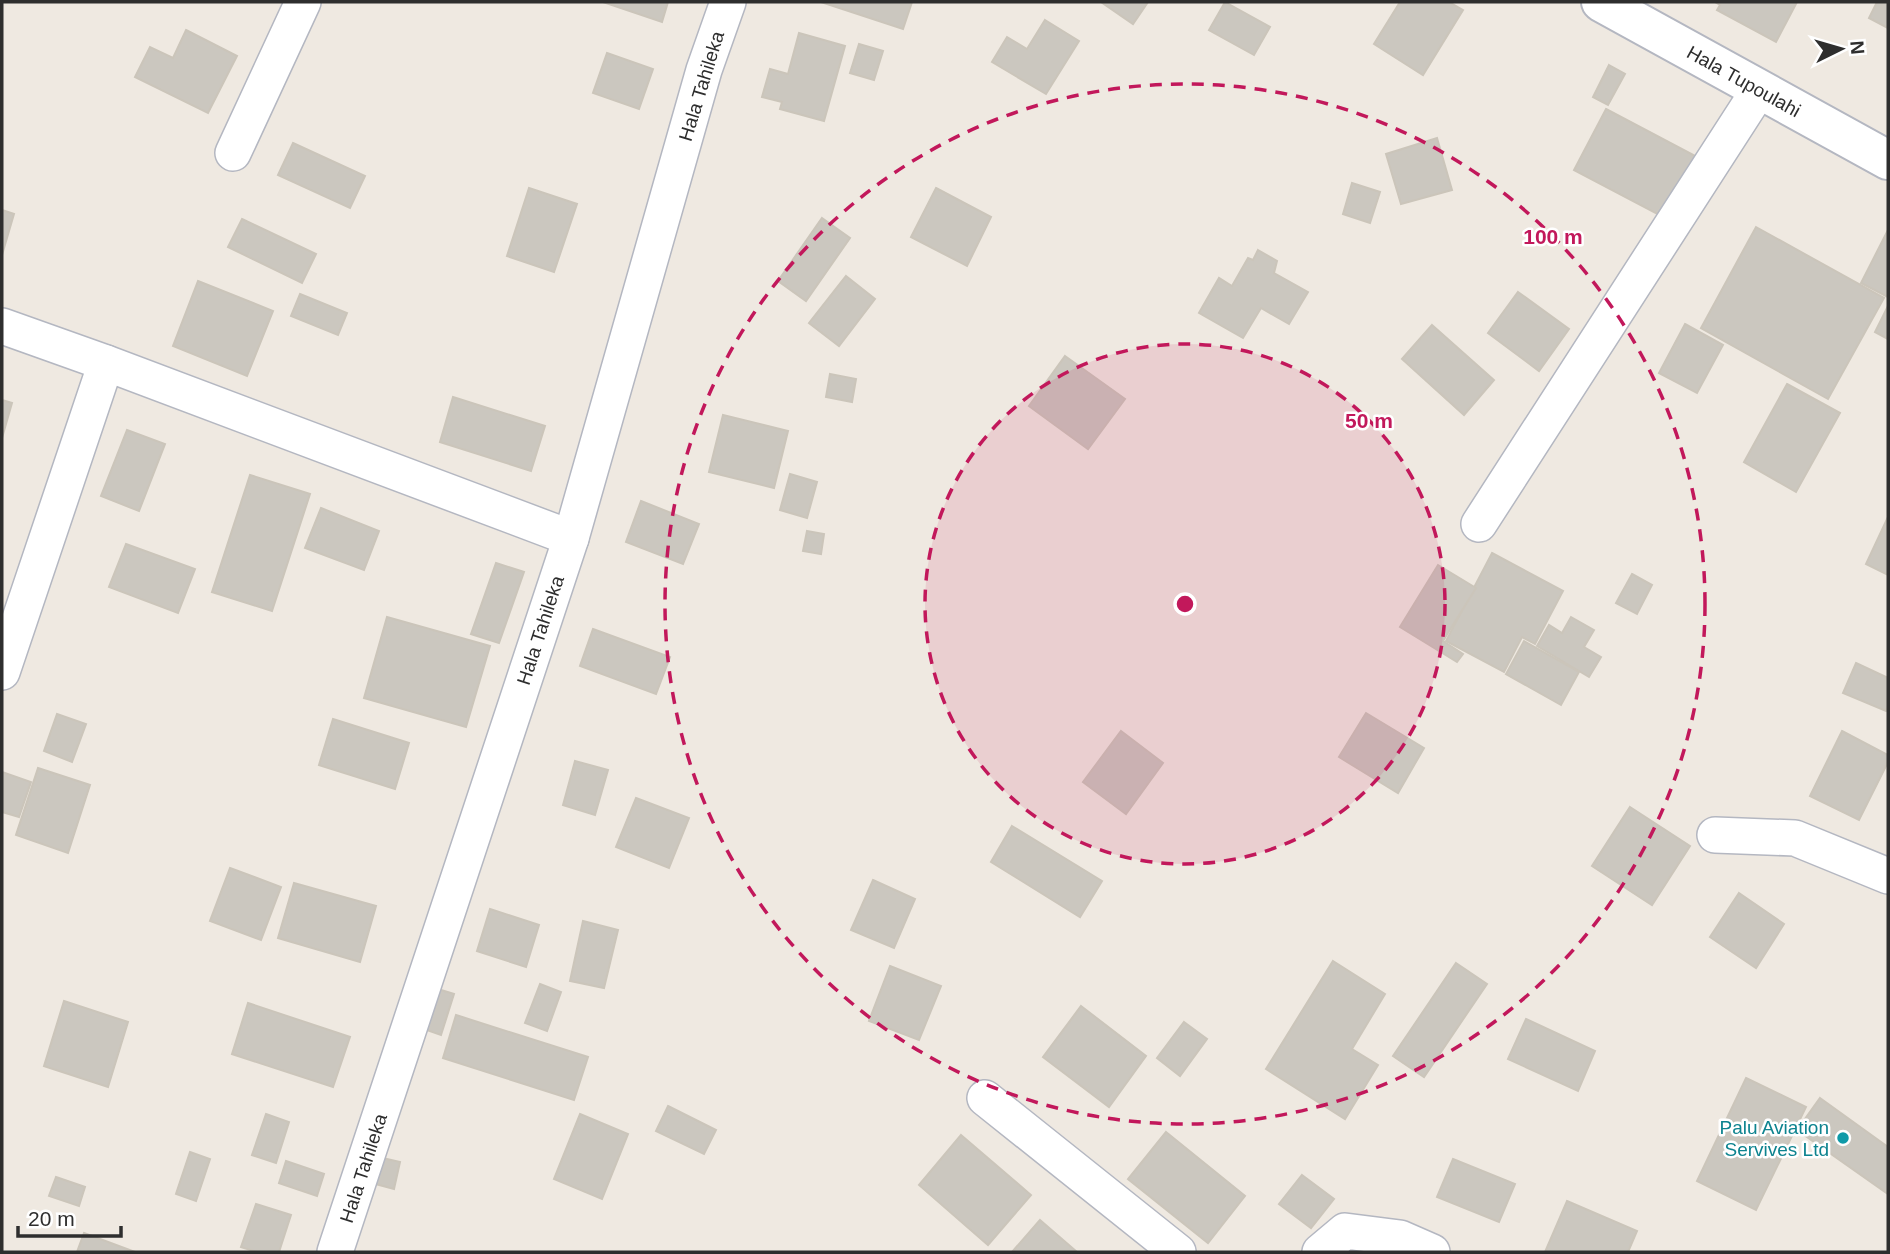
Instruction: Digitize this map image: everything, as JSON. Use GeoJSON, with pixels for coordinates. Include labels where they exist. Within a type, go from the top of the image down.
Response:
{"type":"FeatureCollection","features":[{"type":"Feature","properties":{"kind":"main road","name":"Hala Tupoulahi"},"geometry":{"type":"LineString","coordinates":[[1601,2],[1888,160]]}},
{"type":"Feature","properties":{"kind":"street"},"geometry":{"type":"LineString","coordinates":[[233,153],[303,2]]}},
{"type":"Feature","properties":{"kind":"street","name":"Hala Tahileka"},"geometry":{"type":"LineString","coordinates":[[335,1252],[570,538],[704,70],[728,2]]}},
{"type":"Feature","properties":{"kind":"street"},"geometry":{"type":"LineString","coordinates":[[1479,524],[1759,90]]}},
{"type":"Feature","properties":{"kind":"street"},"geometry":{"type":"LineString","coordinates":[[2,326],[570,538]]}},
{"type":"Feature","properties":{"kind":"street"},"geometry":{"type":"LineString","coordinates":[[2,672],[106,363]]}},
{"type":"Feature","properties":{"kind":"street"},"geometry":{"type":"LineString","coordinates":[[1715,835],[1795,838],[1888,876]]}},
{"type":"Feature","properties":{"kind":"street"},"geometry":{"type":"LineString","coordinates":[[985,1098],[1178,1252]]}},
{"type":"Feature","properties":{"kind":"street"},"geometry":{"type":"LineString","coordinates":[[1320,1252],[1345,1231],[1400,1238],[1432,1252]]}},
{"type":"Feature","properties":{"kind":"building"},"geometry":{"type":"Polygon","coordinates":[[[603,2],[668,2],[662,22],[603,2]]]}},
{"type":"Feature","properties":{"kind":"building"},"geometry":{"type":"Polygon","coordinates":[[[821,2],[912,2],[903,29],[821,2]]]}},
{"type":"Feature","properties":{"kind":"building"},"geometry":{"type":"Polygon","coordinates":[[[1101,2],[1148,2],[1133,24],[1101,2]]]}},
{"type":"Feature","properties":{"kind":"building"},"geometry":{"type":"Polygon","coordinates":[[[1225,2],[1270,27],[1254,55],[1209,30],[1225,2]]]}},
{"type":"Feature","properties":{"kind":"building"},"geometry":{"type":"Polygon","coordinates":[[[1400,2],[1449,2],[1463,10],[1423,75],[1374,44],[1400,2]]]}},
{"type":"Feature","properties":{"kind":"building"},"geometry":{"type":"Polygon","coordinates":[[[1715,2],[1797,2],[1776,42],[1717,10],[1720,5],[1715,2]]]}},
{"type":"Feature","properties":{"kind":"building"},"geometry":{"type":"Polygon","coordinates":[[[1877,2],[1888,2],[1888,28],[1869,18],[1877,2]]]}},
{"type":"Feature","properties":{"kind":"building"},"geometry":{"type":"Polygon","coordinates":[[[1045,20],[1079,41],[1046,94],[992,62],[1007,37],[1027,49],[1045,20]]]}},
{"type":"Feature","properties":{"kind":"building"},"geometry":{"type":"Polygon","coordinates":[[[186,30],[237,56],[208,113],[135,77],[150,47],[173,58],[186,30]]]}},
{"type":"Feature","properties":{"kind":"building"},"geometry":{"type":"Polygon","coordinates":[[[799,33],[845,46],[824,121],[780,109],[782,102],[762,97],[770,69],[788,74],[799,33]]]}},
{"type":"Feature","properties":{"kind":"building"},"geometry":{"type":"Polygon","coordinates":[[[859,44],[883,51],[874,80],[850,73],[859,44]]]}},
{"type":"Feature","properties":{"kind":"building"},"geometry":{"type":"Polygon","coordinates":[[[607,53],[653,69],[639,109],[593,93],[607,53]]]}},
{"type":"Feature","properties":{"kind":"building"},"geometry":{"type":"Polygon","coordinates":[[[1609,65],[1625,74],[1608,105],[1593,97],[1609,65]]]}},
{"type":"Feature","properties":{"kind":"building"},"geometry":{"type":"Polygon","coordinates":[[[1606,109],[1697,157],[1665,218],[1574,170],[1606,109]]]}},
{"type":"Feature","properties":{"kind":"building"},"geometry":{"type":"Polygon","coordinates":[[[1437,138],[1452,190],[1401,204],[1386,154],[1437,138]]]}},
{"type":"Feature","properties":{"kind":"building"},"geometry":{"type":"Polygon","coordinates":[[[293,143],[365,176],[350,208],[278,175],[293,143]]]}},
{"type":"Feature","properties":{"kind":"building"},"geometry":{"type":"Polygon","coordinates":[[[1352,183],[1380,192],[1370,223],[1343,214],[1352,183]]]}},
{"type":"Feature","properties":{"kind":"building"},"geometry":{"type":"Polygon","coordinates":[[[529,188],[577,204],[554,272],[507,256],[529,188]]]}},
{"type":"Feature","properties":{"kind":"building"},"geometry":{"type":"Polygon","coordinates":[[[936,188],[991,217],[967,266],[911,237],[936,188]]]}},
{"type":"Feature","properties":{"kind":"building"},"geometry":{"type":"Polygon","coordinates":[[[2,210],[14,214],[2,255],[2,210]]]}},
{"type":"Feature","properties":{"kind":"building"},"geometry":{"type":"Polygon","coordinates":[[[822,218],[850,238],[806,301],[778,281],[822,218]]]}},
{"type":"Feature","properties":{"kind":"building"},"geometry":{"type":"Polygon","coordinates":[[[242,219],[316,254],[302,283],[228,247],[242,219]]]}},
{"type":"Feature","properties":{"kind":"building"},"geometry":{"type":"Polygon","coordinates":[[[1756,227],[1884,298],[1828,399],[1701,328],[1756,227]]]}},
{"type":"Feature","properties":{"kind":"building"},"geometry":{"type":"Polygon","coordinates":[[[1888,230],[1888,297],[1861,283],[1888,230]]]}},
{"type":"Feature","properties":{"kind":"building"},"geometry":{"type":"Polygon","coordinates":[[[1258,250],[1277,261],[1274,273],[1308,292],[1289,324],[1261,308],[1243,338],[1199,313],[1219,278],[1232,286],[1248,258],[1253,260],[1258,250]]]}},
{"type":"Feature","properties":{"kind":"building"},"geometry":{"type":"Polygon","coordinates":[[[846,276],[875,299],[839,346],[809,323],[846,276]]]}},
{"type":"Feature","properties":{"kind":"building"},"geometry":{"type":"Polygon","coordinates":[[[198,281],[273,311],[247,376],[173,346],[198,281]]]}},
{"type":"Feature","properties":{"kind":"building"},"geometry":{"type":"Polygon","coordinates":[[[1518,292],[1569,329],[1539,371],[1488,333],[1518,292]]]}},
{"type":"Feature","properties":{"kind":"building"},"geometry":{"type":"Polygon","coordinates":[[[300,294],[347,313],[338,335],[291,316],[300,294]]]}},
{"type":"Feature","properties":{"kind":"building"},"geometry":{"type":"Polygon","coordinates":[[[1888,306],[1888,339],[1875,332],[1888,306]]]}},
{"type":"Feature","properties":{"kind":"building"},"geometry":{"type":"Polygon","coordinates":[[[1685,324],[1723,345],[1697,393],[1659,373],[1685,324]]]}},
{"type":"Feature","properties":{"kind":"building"},"geometry":{"type":"Polygon","coordinates":[[[1432,325],[1494,380],[1464,415],[1402,359],[1432,325]]]}},
{"type":"Feature","properties":{"kind":"building"},"geometry":{"type":"Polygon","coordinates":[[[1065,356],[1125,399],[1088,449],[1029,406],[1065,356]]]}},
{"type":"Feature","properties":{"kind":"building"},"geometry":{"type":"Polygon","coordinates":[[[830,374],[856,379],[852,402],[826,397],[830,374]]]}},
{"type":"Feature","properties":{"kind":"building"},"geometry":{"type":"Polygon","coordinates":[[[1787,384],[1840,413],[1796,492],[1744,462],[1787,384]]]}},
{"type":"Feature","properties":{"kind":"building"},"geometry":{"type":"Polygon","coordinates":[[[453,397],[545,426],[531,471],[440,442],[453,397]]]}},
{"type":"Feature","properties":{"kind":"building"},"geometry":{"type":"Polygon","coordinates":[[[2,400],[12,403],[2,438],[2,400]]]}},
{"type":"Feature","properties":{"kind":"building"},"geometry":{"type":"Polygon","coordinates":[[[723,415],[788,431],[774,488],[709,472],[723,415]]]}},
{"type":"Feature","properties":{"kind":"building"},"geometry":{"type":"Polygon","coordinates":[[[127,430],[165,444],[139,511],[101,496],[127,430]]]}},
{"type":"Feature","properties":{"kind":"building"},"geometry":{"type":"Polygon","coordinates":[[[790,474],[817,482],[807,518],[780,510],[790,474]]]}},
{"type":"Feature","properties":{"kind":"building"},"geometry":{"type":"Polygon","coordinates":[[[250,475],[310,494],[272,611],[212,592],[250,475]]]}},
{"type":"Feature","properties":{"kind":"building"},"geometry":{"type":"Polygon","coordinates":[[[641,501],[699,524],[683,564],[626,542],[641,501]]]}},
{"type":"Feature","properties":{"kind":"building"},"geometry":{"type":"Polygon","coordinates":[[[321,508],[379,531],[364,570],[305,548],[321,508]]]}},
{"type":"Feature","properties":{"kind":"building"},"geometry":{"type":"Polygon","coordinates":[[[1888,517],[1888,575],[1866,564],[1888,517]]]}},
{"type":"Feature","properties":{"kind":"building"},"geometry":{"type":"Polygon","coordinates":[[[807,531],[824,534],[821,554],[803,551],[807,531]]]}},
{"type":"Feature","properties":{"kind":"building"},"geometry":{"type":"Polygon","coordinates":[[[126,544],[195,569],[178,613],[109,587],[126,544]]]}},
{"type":"Feature","properties":{"kind":"building"},"geometry":{"type":"Polygon","coordinates":[[[1492,553],[1563,591],[1535,644],[1522,637],[1504,672],[1446,641],[1492,553]]]}},
{"type":"Feature","properties":{"kind":"building"},"geometry":{"type":"Polygon","coordinates":[[[496,563],[524,572],[499,643],[471,634],[496,563]]]}},
{"type":"Feature","properties":{"kind":"building"},"geometry":{"type":"Polygon","coordinates":[[[1438,565],[1476,588],[1443,641],[1463,654],[1457,662],[1400,627],[1438,565]]]}},
{"type":"Feature","properties":{"kind":"building"},"geometry":{"type":"Polygon","coordinates":[[[1632,574],[1652,585],[1637,614],[1616,603],[1632,574]]]}},
{"type":"Feature","properties":{"kind":"building"},"geometry":{"type":"Polygon","coordinates":[[[387,617],[490,646],[466,727],[364,698],[387,617]]]}},
{"type":"Feature","properties":{"kind":"building"},"geometry":{"type":"Polygon","coordinates":[[[1571,617],[1594,630],[1584,647],[1601,657],[1589,677],[1537,646],[1549,625],[1562,633],[1571,617]]]}},
{"type":"Feature","properties":{"kind":"building"},"geometry":{"type":"Polygon","coordinates":[[[593,629],[670,657],[656,694],[580,666],[593,629]]]}},
{"type":"Feature","properties":{"kind":"building"},"geometry":{"type":"Polygon","coordinates":[[[1524,641],[1579,672],[1561,705],[1506,674],[1524,641]]]}},
{"type":"Feature","properties":{"kind":"building"},"geometry":{"type":"Polygon","coordinates":[[[1856,663],[1888,678],[1886,711],[1843,693],[1856,663]]]}},
{"type":"Feature","properties":{"kind":"building"},"geometry":{"type":"Polygon","coordinates":[[[1366,713],[1424,748],[1398,793],[1339,757],[1366,713]]]}},
{"type":"Feature","properties":{"kind":"building"},"geometry":{"type":"Polygon","coordinates":[[[57,714],[86,724],[72,762],[44,751],[57,714]]]}},
{"type":"Feature","properties":{"kind":"building"},"geometry":{"type":"Polygon","coordinates":[[[333,719],[409,743],[395,789],[319,765],[333,719]]]}},
{"type":"Feature","properties":{"kind":"building"},"geometry":{"type":"Polygon","coordinates":[[[1121,731],[1163,763],[1126,814],[1083,782],[1121,731]]]}},
{"type":"Feature","properties":{"kind":"building"},"geometry":{"type":"Polygon","coordinates":[[[1842,731],[1888,755],[1888,762],[1859,820],[1810,796],[1842,731]]]}},
{"type":"Feature","properties":{"kind":"building"},"geometry":{"type":"Polygon","coordinates":[[[575,761],[608,770],[595,815],[563,805],[575,761]]]}},
{"type":"Feature","properties":{"kind":"building"},"geometry":{"type":"Polygon","coordinates":[[[38,768],[90,785],[68,853],[16,835],[38,768]]]}},
{"type":"Feature","properties":{"kind":"building"},"geometry":{"type":"Polygon","coordinates":[[[2,772],[31,782],[19,817],[2,812],[2,772]]]}},
{"type":"Feature","properties":{"kind":"building"},"geometry":{"type":"Polygon","coordinates":[[[636,798],[689,818],[669,868],[616,847],[636,798]]]}},
{"type":"Feature","properties":{"kind":"building"},"geometry":{"type":"Polygon","coordinates":[[[1630,807],[1690,846],[1652,905],[1592,866],[1630,807]]]}},
{"type":"Feature","properties":{"kind":"building"},"geometry":{"type":"Polygon","coordinates":[[[1012,826],[1102,881],[1080,917],[991,862],[1012,826]]]}},
{"type":"Feature","properties":{"kind":"building"},"geometry":{"type":"Polygon","coordinates":[[[230,868],[281,887],[261,940],[210,921],[230,868]]]}},
{"type":"Feature","properties":{"kind":"building"},"geometry":{"type":"Polygon","coordinates":[[[873,880],[915,899],[894,948],[851,930],[873,880]]]}},
{"type":"Feature","properties":{"kind":"building"},"geometry":{"type":"Polygon","coordinates":[[[294,883],[376,906],[360,962],[278,938],[294,883]]]}},
{"type":"Feature","properties":{"kind":"building"},"geometry":{"type":"Polygon","coordinates":[[[1739,893],[1784,924],[1756,968],[1710,937],[1739,893]]]}},
{"type":"Feature","properties":{"kind":"building"},"geometry":{"type":"Polygon","coordinates":[[[490,909],[539,925],[526,967],[477,951],[490,909]]]}},
{"type":"Feature","properties":{"kind":"building"},"geometry":{"type":"Polygon","coordinates":[[[583,921],[618,930],[604,988],[570,981],[583,921]]]}},
{"type":"Feature","properties":{"kind":"building"},"geometry":{"type":"Polygon","coordinates":[[[1333,961],[1385,994],[1352,1049],[1378,1065],[1345,1119],[1266,1069],[1333,961]]]}},
{"type":"Feature","properties":{"kind":"building"},"geometry":{"type":"Polygon","coordinates":[[[1456,963],[1487,984],[1424,1077],[1393,1056],[1456,963]]]}},
{"type":"Feature","properties":{"kind":"building"},"geometry":{"type":"Polygon","coordinates":[[[890,966],[941,986],[919,1040],[869,1021],[890,966]]]}},
{"type":"Feature","properties":{"kind":"building"},"geometry":{"type":"Polygon","coordinates":[[[540,984],[561,992],[547,1031],[525,1023],[540,984]]]}},
{"type":"Feature","properties":{"kind":"building"},"geometry":{"type":"Polygon","coordinates":[[[428,986],[454,994],[441,1035],[415,1026],[428,986]]]}},
{"type":"Feature","properties":{"kind":"building"},"geometry":{"type":"Polygon","coordinates":[[[64,1001],[128,1022],[108,1087],[44,1066],[64,1001]]]}},
{"type":"Feature","properties":{"kind":"building"},"geometry":{"type":"Polygon","coordinates":[[[248,1003],[350,1037],[333,1087],[232,1054],[248,1003]]]}},
{"type":"Feature","properties":{"kind":"building"},"geometry":{"type":"Polygon","coordinates":[[[1081,1006],[1146,1056],[1109,1107],[1043,1057],[1081,1006]]]}},
{"type":"Feature","properties":{"kind":"building"},"geometry":{"type":"Polygon","coordinates":[[[456,1015],[588,1057],[574,1100],[443,1058],[456,1015]]]}},
{"type":"Feature","properties":{"kind":"building"},"geometry":{"type":"Polygon","coordinates":[[[1526,1019],[1595,1051],[1578,1091],[1508,1059],[1526,1019]]]}},
{"type":"Feature","properties":{"kind":"building"},"geometry":{"type":"Polygon","coordinates":[[[1184,1022],[1207,1039],[1180,1076],[1157,1058],[1184,1022]]]}},
{"type":"Feature","properties":{"kind":"building"},"geometry":{"type":"Polygon","coordinates":[[[1746,1078],[1806,1107],[1756,1210],[1697,1181],[1746,1078]]]}},
{"type":"Feature","properties":{"kind":"building","name":"Palu Aviation Servives Ltd"},"geometry":{"type":"Polygon","coordinates":[[[1820,1098],[1888,1147],[1888,1194],[1797,1130],[1820,1098]]]}},
{"type":"Feature","properties":{"kind":"building"},"geometry":{"type":"Polygon","coordinates":[[[668,1106],[716,1130],[704,1154],[656,1131],[668,1106]]]}},
{"type":"Feature","properties":{"kind":"building"},"geometry":{"type":"Polygon","coordinates":[[[266,1114],[289,1122],[276,1163],[252,1155],[266,1114]]]}},
{"type":"Feature","properties":{"kind":"building"},"geometry":{"type":"Polygon","coordinates":[[[580,1114],[628,1134],[602,1199],[554,1179],[580,1114]]]}},
{"type":"Feature","properties":{"kind":"building"},"geometry":{"type":"Polygon","coordinates":[[[1166,1132],[1245,1196],[1208,1243],[1128,1179],[1166,1132]]]}},
{"type":"Feature","properties":{"kind":"building"},"geometry":{"type":"Polygon","coordinates":[[[961,1135],[1031,1195],[988,1245],[919,1185],[961,1135]]]}},
{"type":"Feature","properties":{"kind":"building"},"geometry":{"type":"Polygon","coordinates":[[[190,1152],[210,1159],[196,1201],[176,1194],[190,1152]]]}},
{"type":"Feature","properties":{"kind":"building"},"geometry":{"type":"Polygon","coordinates":[[[374,1156],[400,1162],[394,1189],[368,1182],[374,1156]]]}},
{"type":"Feature","properties":{"kind":"building"},"geometry":{"type":"Polygon","coordinates":[[[1453,1159],[1515,1184],[1499,1222],[1437,1197],[1453,1159]]]}},
{"type":"Feature","properties":{"kind":"building"},"geometry":{"type":"Polygon","coordinates":[[[286,1161],[324,1174],[317,1196],[279,1183],[286,1161]]]}},
{"type":"Feature","properties":{"kind":"building"},"geometry":{"type":"Polygon","coordinates":[[[1302,1175],[1334,1199],[1311,1228],[1279,1204],[1302,1175]]]}},
{"type":"Feature","properties":{"kind":"building"},"geometry":{"type":"Polygon","coordinates":[[[56,1177],[85,1187],[79,1206],[49,1196],[56,1177]]]}},
{"type":"Feature","properties":{"kind":"building"},"geometry":{"type":"Polygon","coordinates":[[[1567,1201],[1637,1231],[1628,1252],[1545,1252],[1567,1201]]]}},
{"type":"Feature","properties":{"kind":"building"},"geometry":{"type":"Polygon","coordinates":[[[256,1204],[291,1215],[279,1252],[257,1252],[241,1247],[256,1204]]]}},
{"type":"Feature","properties":{"kind":"building"},"geometry":{"type":"Polygon","coordinates":[[[1040,1220],[1077,1252],[1012,1252],[1040,1220]]]}},
{"type":"Feature","properties":{"kind":"building"},"geometry":{"type":"Polygon","coordinates":[[[84,1233],[135,1252],[77,1252],[84,1233]]]}},
{"type":"Feature","properties":{"kind":"place","name":"Palu Aviation Servives Ltd"},"geometry":{"type":"Point","coordinates":[1843,1138]}}]}
